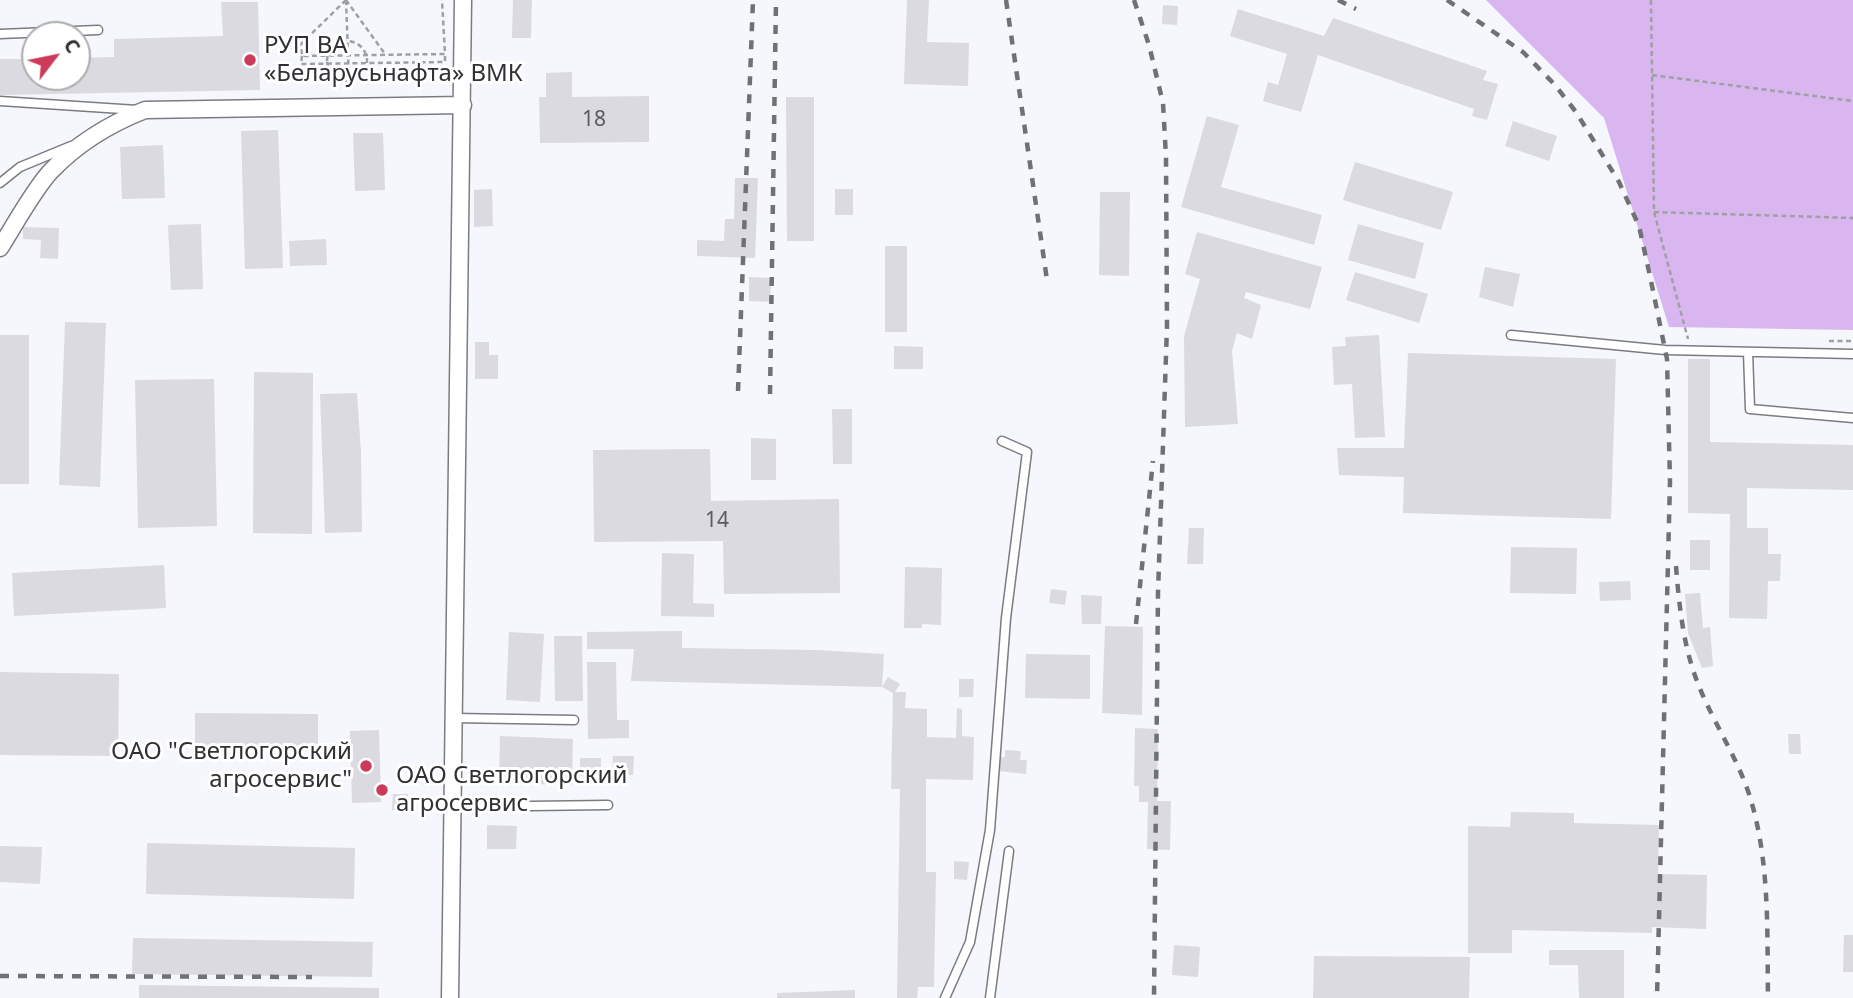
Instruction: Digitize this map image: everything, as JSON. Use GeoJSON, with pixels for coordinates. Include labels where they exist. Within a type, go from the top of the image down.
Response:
{"type":"FeatureCollection","features":[{"type":"Feature","properties":{"kind":"street"},"geometry":{"type":"LineString","coordinates":[[450,998],[463,0]]}},
{"type":"Feature","properties":{"kind":"street"},"geometry":{"type":"LineString","coordinates":[[0,248],[50,172],[90,138],[117,121],[145,110],[463,105]]}},
{"type":"Feature","properties":{"kind":"lane"},"geometry":{"type":"LineString","coordinates":[[0,34],[98,30]]}},
{"type":"Feature","properties":{"kind":"lane"},"geometry":{"type":"LineString","coordinates":[[0,101],[145,110]]}},
{"type":"Feature","properties":{"kind":"lane"},"geometry":{"type":"LineString","coordinates":[[0,183],[20,167],[90,138]]}},
{"type":"Feature","properties":{"kind":"lane"},"geometry":{"type":"LineString","coordinates":[[1511,335],[1665,350],[1853,354]]}},
{"type":"Feature","properties":{"kind":"lane"},"geometry":{"type":"LineString","coordinates":[[1748,352],[1750,409],[1853,418]]}},
{"type":"Feature","properties":{"kind":"lane"},"geometry":{"type":"LineString","coordinates":[[945,998],[970,942],[990,830],[1006,618],[1027,452],[1002,440]]}},
{"type":"Feature","properties":{"kind":"lane"},"geometry":{"type":"LineString","coordinates":[[454,718],[574,720]]}},
{"type":"Feature","properties":{"kind":"lane"},"geometry":{"type":"LineString","coordinates":[[453,807],[608,805]]}},
{"type":"Feature","properties":{"kind":"lane"},"geometry":{"type":"LineString","coordinates":[[990,998],[1009,851]]}},
{"type":"Feature","properties":{"kind":"path"},"geometry":{"type":"LineString","coordinates":[[346,0],[302,44],[300,64],[444,62],[442,0]]}},
{"type":"Feature","properties":{"kind":"path"},"geometry":{"type":"LineString","coordinates":[[346,0],[349,81]]}},
{"type":"Feature","properties":{"kind":"path"},"geometry":{"type":"LineString","coordinates":[[346,0],[386,55]]}},
{"type":"Feature","properties":{"kind":"path"},"geometry":{"type":"LineString","coordinates":[[1651,0],[1654,212],[1689,341]]}},
{"type":"Feature","properties":{"kind":"path"},"geometry":{"type":"LineString","coordinates":[[348,40],[361,46],[366,55],[367,63],[361,76],[349,81],[332,74],[327,63],[328,55],[335,44],[348,40]]}},
{"type":"Feature","properties":{"kind":"path"},"geometry":{"type":"LineString","coordinates":[[397,54],[397,62]]}},
{"type":"Feature","properties":{"kind":"path"},"geometry":{"type":"LineString","coordinates":[[302,56],[445,54]]}},
{"type":"Feature","properties":{"kind":"path"},"geometry":{"type":"LineString","coordinates":[[1652,75],[1853,101]]}},
{"type":"Feature","properties":{"kind":"path"},"geometry":{"type":"LineString","coordinates":[[1654,212],[1853,218]]}},
{"type":"Feature","properties":{"kind":"path"},"geometry":{"type":"LineString","coordinates":[[1826,341],[1853,341]]}},
{"type":"Feature","properties":{"kind":"shaded area"},"geometry":{"type":"Polygon","coordinates":[[[1486,0],[1853,0],[1853,330],[1669,327],[1604,118],[1486,0]]]}},
{"type":"Feature","properties":{"kind":"building"},"geometry":{"type":"Polygon","coordinates":[[[513,0],[532,0],[531,38],[512,38],[513,0]]]}},
{"type":"Feature","properties":{"kind":"building"},"geometry":{"type":"Polygon","coordinates":[[[907,0],[929,0],[927,42],[969,43],[968,86],[904,84],[907,0]]]}},
{"type":"Feature","properties":{"kind":"building"},"geometry":{"type":"Polygon","coordinates":[[[221,2],[258,2],[260,90],[0,95],[0,59],[21,59],[21,91],[91,91],[91,58],[114,57],[114,39],[223,36],[221,2]]]}},
{"type":"Feature","properties":{"kind":"building"},"geometry":{"type":"Polygon","coordinates":[[[1163,5],[1178,6],[1177,25],[1162,24],[1163,5]]]}},
{"type":"Feature","properties":{"kind":"building"},"geometry":{"type":"Polygon","coordinates":[[[1238,9],[1324,36],[1333,18],[1487,71],[1483,80],[1498,84],[1487,120],[1472,116],[1474,109],[1318,55],[1301,112],[1263,101],[1268,82],[1278,85],[1287,54],[1230,36],[1238,9]]]}},
{"type":"Feature","properties":{"kind":"building"},"geometry":{"type":"Polygon","coordinates":[[[572,72],[572,97],[649,96],[649,142],[540,143],[539,97],[546,97],[546,73],[572,72]]]}},
{"type":"Feature","properties":{"kind":"building"},"geometry":{"type":"Polygon","coordinates":[[[786,97],[814,97],[814,241],[787,241],[786,97]]]}},
{"type":"Feature","properties":{"kind":"building"},"geometry":{"type":"Polygon","coordinates":[[[1207,116],[1239,125],[1221,187],[1322,215],[1314,245],[1181,207],[1207,116]]]}},
{"type":"Feature","properties":{"kind":"building"},"geometry":{"type":"Polygon","coordinates":[[[1513,121],[1557,136],[1549,161],[1505,146],[1513,121]]]}},
{"type":"Feature","properties":{"kind":"building"},"geometry":{"type":"Polygon","coordinates":[[[278,130],[283,268],[245,269],[241,131],[278,130]]]}},
{"type":"Feature","properties":{"kind":"building"},"geometry":{"type":"Polygon","coordinates":[[[353,133],[383,133],[385,190],[355,191],[353,133]]]}},
{"type":"Feature","properties":{"kind":"building"},"geometry":{"type":"Polygon","coordinates":[[[163,145],[165,198],[122,199],[120,147],[163,145]]]}},
{"type":"Feature","properties":{"kind":"building"},"geometry":{"type":"Polygon","coordinates":[[[1355,162],[1453,192],[1441,230],[1343,200],[1355,162]]]}},
{"type":"Feature","properties":{"kind":"building"},"geometry":{"type":"Polygon","coordinates":[[[735,178],[758,178],[755,258],[697,256],[697,240],[724,241],[725,219],[734,219],[735,178]]]}},
{"type":"Feature","properties":{"kind":"building"},"geometry":{"type":"Polygon","coordinates":[[[492,189],[493,226],[474,227],[474,190],[492,189]]]}},
{"type":"Feature","properties":{"kind":"building"},"geometry":{"type":"Polygon","coordinates":[[[835,189],[853,189],[853,215],[835,215],[835,189]]]}},
{"type":"Feature","properties":{"kind":"building"},"geometry":{"type":"Polygon","coordinates":[[[1100,192],[1130,192],[1129,276],[1099,275],[1100,192]]]}},
{"type":"Feature","properties":{"kind":"building"},"geometry":{"type":"Polygon","coordinates":[[[201,224],[203,289],[171,290],[168,225],[201,224]]]}},
{"type":"Feature","properties":{"kind":"building"},"geometry":{"type":"Polygon","coordinates":[[[1358,224],[1424,243],[1415,279],[1348,260],[1358,224]]]}},
{"type":"Feature","properties":{"kind":"building"},"geometry":{"type":"Polygon","coordinates":[[[23,227],[59,228],[58,259],[40,258],[41,240],[23,239],[23,227]]]}},
{"type":"Feature","properties":{"kind":"building"},"geometry":{"type":"Polygon","coordinates":[[[1197,232],[1322,267],[1310,309],[1246,292],[1244,298],[1261,305],[1252,339],[1237,333],[1232,351],[1238,424],[1185,427],[1184,336],[1200,279],[1185,274],[1197,232]]]}},
{"type":"Feature","properties":{"kind":"building"},"geometry":{"type":"Polygon","coordinates":[[[326,239],[327,265],[290,266],[289,241],[326,239]]]}},
{"type":"Feature","properties":{"kind":"building"},"geometry":{"type":"Polygon","coordinates":[[[885,246],[907,246],[907,332],[885,332],[885,246]]]}},
{"type":"Feature","properties":{"kind":"building"},"geometry":{"type":"Polygon","coordinates":[[[1485,267],[1520,274],[1513,307],[1479,297],[1485,267]]]}},
{"type":"Feature","properties":{"kind":"building"},"geometry":{"type":"Polygon","coordinates":[[[1355,272],[1428,294],[1419,323],[1346,300],[1355,272]]]}},
{"type":"Feature","properties":{"kind":"building"},"geometry":{"type":"Polygon","coordinates":[[[749,277],[771,278],[770,302],[749,301],[749,277]]]}},
{"type":"Feature","properties":{"kind":"building"},"geometry":{"type":"Polygon","coordinates":[[[65,322],[106,323],[100,487],[59,485],[65,322]]]}},
{"type":"Feature","properties":{"kind":"building"},"geometry":{"type":"Polygon","coordinates":[[[0,335],[29,335],[29,484],[0,484],[0,335]]]}},
{"type":"Feature","properties":{"kind":"building"},"geometry":{"type":"Polygon","coordinates":[[[1379,335],[1385,437],[1355,438],[1352,384],[1334,385],[1332,347],[1346,346],[1345,337],[1379,335]]]}},
{"type":"Feature","properties":{"kind":"building"},"geometry":{"type":"Polygon","coordinates":[[[475,342],[489,342],[489,355],[498,355],[498,379],[475,379],[475,342]]]}},
{"type":"Feature","properties":{"kind":"building"},"geometry":{"type":"Polygon","coordinates":[[[894,346],[923,347],[923,369],[894,369],[894,346]]]}},
{"type":"Feature","properties":{"kind":"building"},"geometry":{"type":"Polygon","coordinates":[[[1408,353],[1616,359],[1611,519],[1403,513],[1404,477],[1339,475],[1337,448],[1404,448],[1408,353]]]}},
{"type":"Feature","properties":{"kind":"building"},"geometry":{"type":"Polygon","coordinates":[[[1688,359],[1710,359],[1710,442],[1853,445],[1853,490],[1747,488],[1747,528],[1768,528],[1768,554],[1781,554],[1780,581],[1768,581],[1767,619],[1729,618],[1730,514],[1688,513],[1688,359]]]}},
{"type":"Feature","properties":{"kind":"building"},"geometry":{"type":"Polygon","coordinates":[[[254,372],[313,373],[312,534],[253,533],[254,372]]]}},
{"type":"Feature","properties":{"kind":"building"},"geometry":{"type":"Polygon","coordinates":[[[214,379],[217,526],[138,528],[135,380],[214,379]]]}},
{"type":"Feature","properties":{"kind":"building"},"geometry":{"type":"Polygon","coordinates":[[[357,393],[362,532],[325,533],[320,394],[357,393]]]}},
{"type":"Feature","properties":{"kind":"building"},"geometry":{"type":"Polygon","coordinates":[[[832,409],[852,409],[852,464],[833,464],[832,409]]]}},
{"type":"Feature","properties":{"kind":"building"},"geometry":{"type":"Polygon","coordinates":[[[751,438],[776,439],[776,480],[751,480],[751,438]]]}},
{"type":"Feature","properties":{"kind":"building"},"geometry":{"type":"Polygon","coordinates":[[[710,449],[711,501],[839,499],[840,593],[724,594],[723,541],[594,542],[593,450],[710,449]]]}},
{"type":"Feature","properties":{"kind":"building"},"geometry":{"type":"Polygon","coordinates":[[[1189,528],[1204,528],[1203,564],[1187,564],[1189,528]]]}},
{"type":"Feature","properties":{"kind":"building"},"geometry":{"type":"Polygon","coordinates":[[[1690,540],[1710,540],[1710,570],[1690,570],[1690,540]]]}},
{"type":"Feature","properties":{"kind":"building"},"geometry":{"type":"Polygon","coordinates":[[[1511,547],[1577,548],[1576,594],[1510,593],[1511,547]]]}},
{"type":"Feature","properties":{"kind":"building"},"geometry":{"type":"Polygon","coordinates":[[[662,553],[694,554],[693,603],[714,604],[714,617],[661,616],[662,553]]]}},
{"type":"Feature","properties":{"kind":"building"},"geometry":{"type":"Polygon","coordinates":[[[164,565],[166,608],[14,616],[12,573],[164,565]]]}},
{"type":"Feature","properties":{"kind":"building"},"geometry":{"type":"Polygon","coordinates":[[[905,567],[942,568],[941,625],[922,624],[922,628],[904,628],[905,567]]]}},
{"type":"Feature","properties":{"kind":"building"},"geometry":{"type":"Polygon","coordinates":[[[1630,581],[1631,600],[1600,601],[1599,582],[1630,581]]]}},
{"type":"Feature","properties":{"kind":"building"},"geometry":{"type":"Polygon","coordinates":[[[1051,589],[1067,591],[1065,605],[1049,603],[1051,589]]]}},
{"type":"Feature","properties":{"kind":"building"},"geometry":{"type":"Polygon","coordinates":[[[1700,593],[1703,628],[1710,627],[1713,666],[1702,668],[1688,633],[1685,594],[1700,593]]]}},
{"type":"Feature","properties":{"kind":"building"},"geometry":{"type":"Polygon","coordinates":[[[1081,595],[1102,596],[1101,624],[1082,624],[1081,595]]]}},
{"type":"Feature","properties":{"kind":"building"},"geometry":{"type":"Polygon","coordinates":[[[1105,626],[1143,627],[1142,715],[1102,713],[1105,626]]]}},
{"type":"Feature","properties":{"kind":"building"},"geometry":{"type":"Polygon","coordinates":[[[682,631],[682,648],[884,654],[882,687],[631,681],[634,649],[587,649],[587,632],[682,631]]]}},
{"type":"Feature","properties":{"kind":"building"},"geometry":{"type":"Polygon","coordinates":[[[509,632],[544,634],[540,702],[506,700],[509,632]]]}},
{"type":"Feature","properties":{"kind":"building"},"geometry":{"type":"Polygon","coordinates":[[[554,636],[582,636],[583,701],[555,701],[554,636]]]}},
{"type":"Feature","properties":{"kind":"building"},"geometry":{"type":"Polygon","coordinates":[[[1026,654],[1090,655],[1090,699],[1025,698],[1026,654]]]}},
{"type":"Feature","properties":{"kind":"building"},"geometry":{"type":"Polygon","coordinates":[[[587,662],[616,662],[617,720],[629,720],[629,738],[588,739],[587,662]]]}},
{"type":"Feature","properties":{"kind":"building"},"geometry":{"type":"Polygon","coordinates":[[[0,672],[119,674],[118,756],[0,755],[0,672]]]}},
{"type":"Feature","properties":{"kind":"building"},"geometry":{"type":"Polygon","coordinates":[[[888,677],[900,684],[895,692],[906,692],[905,708],[927,709],[927,737],[956,738],[957,708],[962,709],[962,736],[974,737],[973,780],[926,779],[926,872],[936,872],[934,987],[918,987],[917,998],[897,998],[900,789],[891,789],[893,693],[882,687],[888,677]]]}},
{"type":"Feature","properties":{"kind":"building"},"geometry":{"type":"Polygon","coordinates":[[[959,679],[974,679],[973,697],[959,697],[959,679]]]}},
{"type":"Feature","properties":{"kind":"building"},"geometry":{"type":"Polygon","coordinates":[[[195,713],[318,714],[318,748],[195,747],[195,713]]]}},
{"type":"Feature","properties":{"kind":"building"},"geometry":{"type":"Polygon","coordinates":[[[1135,728],[1158,729],[1157,801],[1171,801],[1170,850],[1147,849],[1148,802],[1139,802],[1139,786],[1134,786],[1135,728]]]}},
{"type":"Feature","properties":{"kind":"building","name":"ОАО \"Светлогорский агросервис\""},"geometry":{"type":"Polygon","coordinates":[[[379,730],[381,802],[352,803],[350,731],[379,730]]]}},
{"type":"Feature","properties":{"kind":"building"},"geometry":{"type":"Polygon","coordinates":[[[1788,734],[1800,734],[1801,754],[1789,754],[1788,734]]]}},
{"type":"Feature","properties":{"kind":"building"},"geometry":{"type":"Polygon","coordinates":[[[500,736],[573,739],[572,785],[499,783],[500,736]]]}},
{"type":"Feature","properties":{"kind":"building"},"geometry":{"type":"Polygon","coordinates":[[[1005,750],[1021,751],[1020,760],[1027,760],[1026,774],[998,771],[999,757],[1005,757],[1005,750]]]}},
{"type":"Feature","properties":{"kind":"building"},"geometry":{"type":"Polygon","coordinates":[[[613,756],[634,756],[633,775],[612,775],[613,756]]]}},
{"type":"Feature","properties":{"kind":"building"},"geometry":{"type":"Polygon","coordinates":[[[580,758],[601,758],[601,776],[580,776],[580,758]]]}},
{"type":"Feature","properties":{"kind":"building"},"geometry":{"type":"Polygon","coordinates":[[[393,794],[408,794],[407,811],[392,810],[393,794]]]}},
{"type":"Feature","properties":{"kind":"building"},"geometry":{"type":"Polygon","coordinates":[[[1511,812],[1574,813],[1574,823],[1659,825],[1658,874],[1707,875],[1706,929],[1652,927],[1652,933],[1512,930],[1512,953],[1468,953],[1468,826],[1510,827],[1511,812]]]}},
{"type":"Feature","properties":{"kind":"building"},"geometry":{"type":"Polygon","coordinates":[[[487,825],[517,826],[516,849],[487,849],[487,825]]]}},
{"type":"Feature","properties":{"kind":"building"},"geometry":{"type":"Polygon","coordinates":[[[147,843],[355,848],[354,899],[146,894],[147,843]]]}},
{"type":"Feature","properties":{"kind":"building"},"geometry":{"type":"Polygon","coordinates":[[[0,846],[42,847],[40,884],[0,882],[0,846]]]}},
{"type":"Feature","properties":{"kind":"building"},"geometry":{"type":"Polygon","coordinates":[[[954,861],[969,862],[967,880],[954,879],[954,861]]]}},
{"type":"Feature","properties":{"kind":"building"},"geometry":{"type":"Polygon","coordinates":[[[1844,935],[1853,935],[1853,972],[1843,972],[1844,935]]]}},
{"type":"Feature","properties":{"kind":"building"},"geometry":{"type":"Polygon","coordinates":[[[133,938],[373,942],[372,977],[132,974],[133,938]]]}},
{"type":"Feature","properties":{"kind":"building"},"geometry":{"type":"Polygon","coordinates":[[[1174,945],[1200,947],[1198,977],[1172,975],[1174,945]]]}},
{"type":"Feature","properties":{"kind":"building"},"geometry":{"type":"Polygon","coordinates":[[[1549,950],[1624,950],[1624,998],[1579,998],[1578,965],[1549,965],[1549,950]]]}},
{"type":"Feature","properties":{"kind":"building"},"geometry":{"type":"Polygon","coordinates":[[[1314,956],[1470,957],[1469,998],[1313,998],[1314,956]]]}},
{"type":"Feature","properties":{"kind":"building"},"geometry":{"type":"Polygon","coordinates":[[[139,985],[379,988],[379,998],[139,998],[139,985]]]}},
{"type":"Feature","properties":{"kind":"building"},"geometry":{"type":"Polygon","coordinates":[[[855,990],[855,998],[777,998],[777,993],[855,990]]]}},
{"type":"Feature","properties":{"kind":"railway"},"geometry":{"type":"LineString","coordinates":[[738,391],[753,0]]}},
{"type":"Feature","properties":{"kind":"railway"},"geometry":{"type":"LineString","coordinates":[[770,394],[776,0]]}},
{"type":"Feature","properties":{"kind":"railway"},"geometry":{"type":"LineString","coordinates":[[1006,0],[1047,280]]}},
{"type":"Feature","properties":{"kind":"railway"},"geometry":{"type":"LineString","coordinates":[[1134,0],[1149,45],[1163,103],[1166,157],[1167,326],[1158,593],[1154,998]]}},
{"type":"Feature","properties":{"kind":"railway"},"geometry":{"type":"LineString","coordinates":[[1338,0],[1356,9]]}},
{"type":"Feature","properties":{"kind":"railway"},"geometry":{"type":"LineString","coordinates":[[1447,0],[1523,52],[1555,85],[1576,112],[1619,182],[1639,226],[1650,276],[1667,359],[1670,482],[1657,998]]}},
{"type":"Feature","properties":{"kind":"railway"},"geometry":{"type":"LineString","coordinates":[[1136,624],[1153,461]]}},
{"type":"Feature","properties":{"kind":"railway"},"geometry":{"type":"LineString","coordinates":[[1676,566],[1682,624],[1692,667],[1703,696],[1745,782],[1756,822],[1766,897],[1768,998]]}},
{"type":"Feature","properties":{"kind":"railway"},"geometry":{"type":"LineString","coordinates":[[0,976],[312,977]]}},
{"type":"Feature","properties":{"kind":"place","name":"РУП ВА «Беларусьнафта» ВМК"},"geometry":{"type":"Point","coordinates":[250,60]}},
{"type":"Feature","properties":{"kind":"place","name":"ОАО \"Светлогорский агросервис\""},"geometry":{"type":"Point","coordinates":[366,766]}},
{"type":"Feature","properties":{"kind":"place","name":"ОАО Светлогорский агросервис"},"geometry":{"type":"Point","coordinates":[382,790]}}]}
